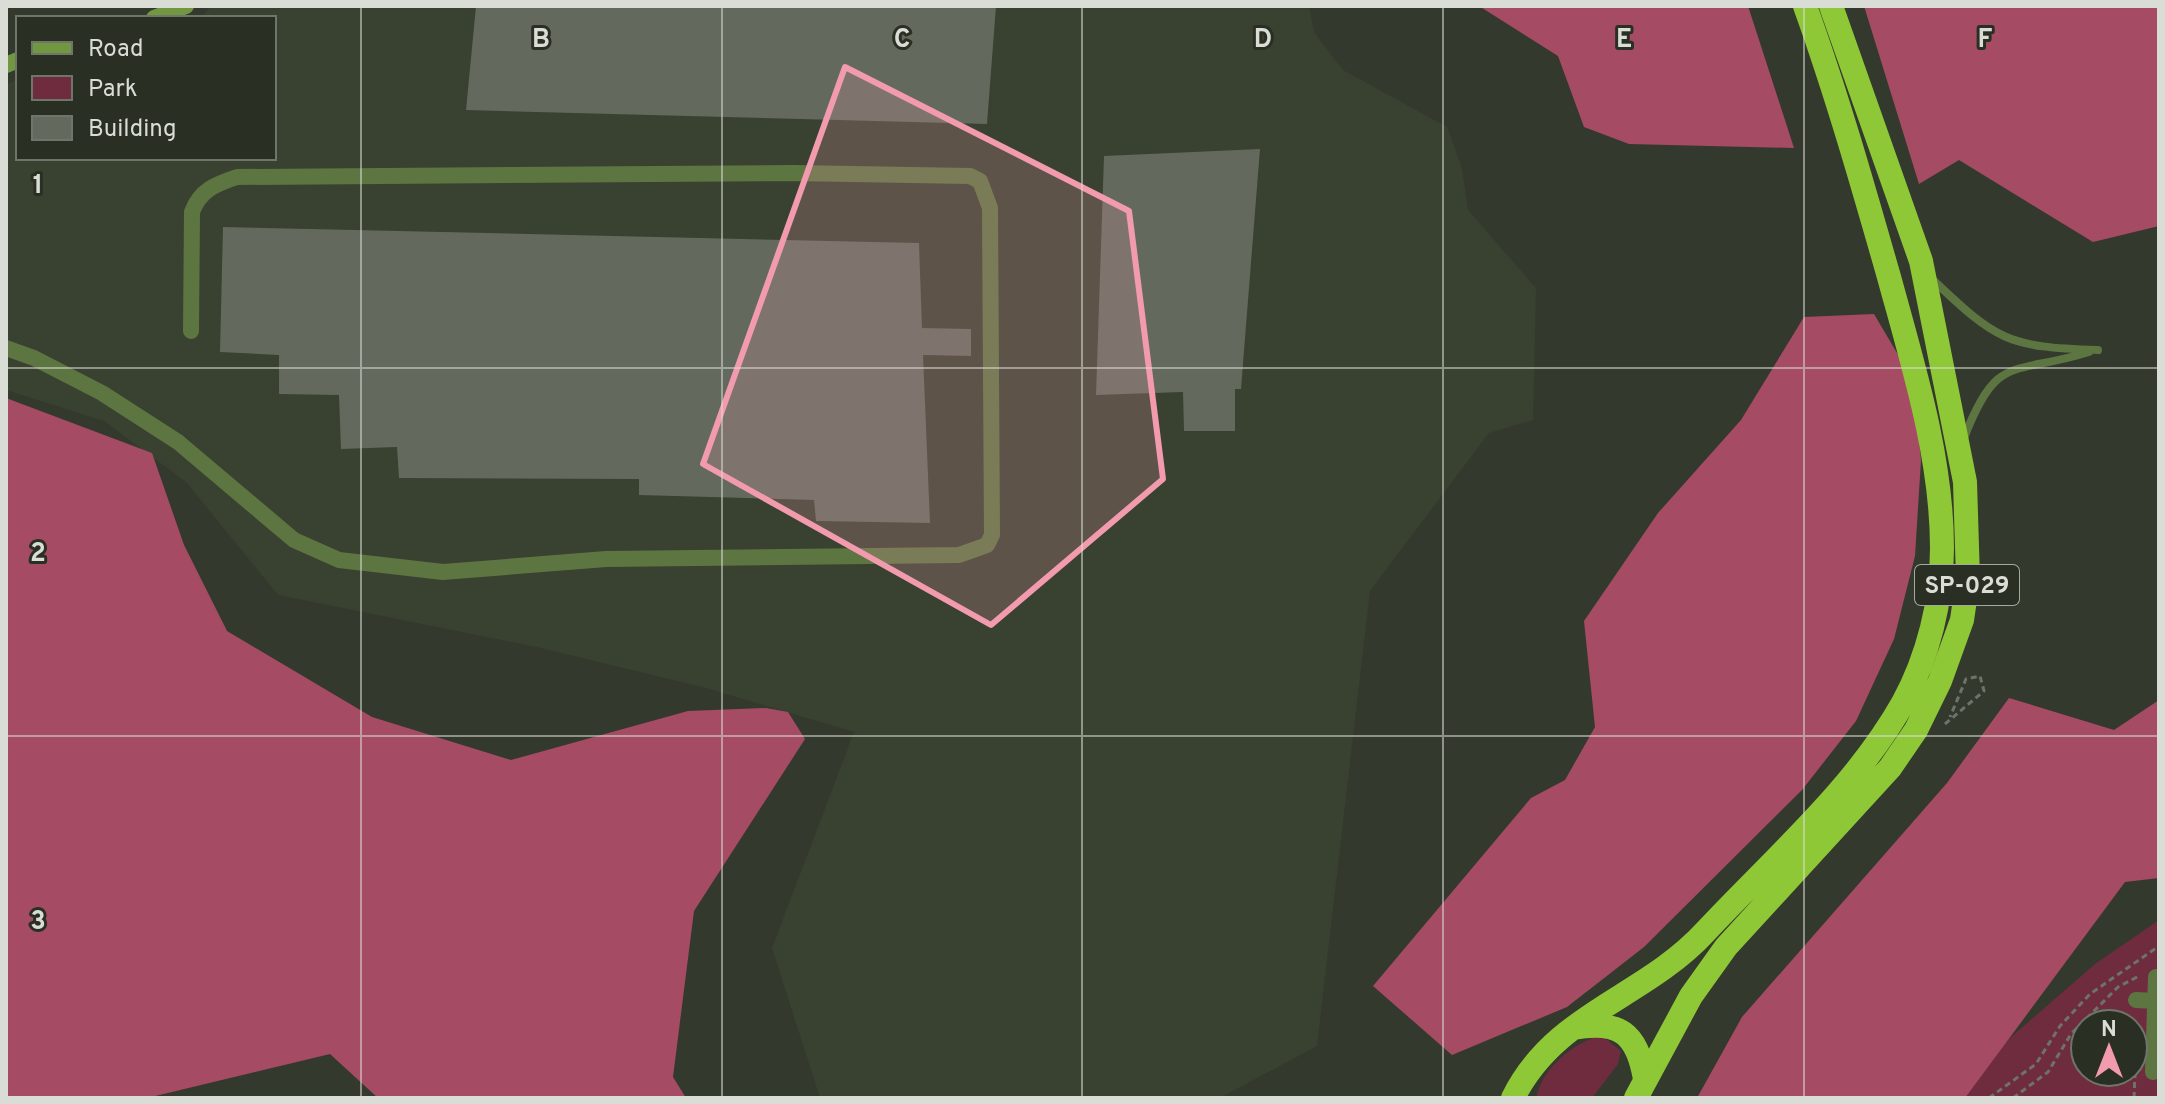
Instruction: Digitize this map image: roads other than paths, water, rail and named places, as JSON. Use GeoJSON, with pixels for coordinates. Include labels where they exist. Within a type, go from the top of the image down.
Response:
{"type":"FeatureCollection","features":[{"type":"Feature","properties":{"kind":"highway","name":"SP-029"},"geometry":{"type":"LineString","coordinates":[[1513,1098],[1533,1062],[1568,1029],[1654,977],[1696,941],[1838,791],[1902,703],[1922,661],[1939,587],[1941,506],[1908,346],[1805,6]]}},
{"type":"Feature","properties":{"kind":"highway","name":"SP-029"},"geometry":{"type":"LineString","coordinates":[[1640,1088],[1691,996],[1717,958],[1882,778],[1916,730],[1962,620],[1968,579],[1969,527],[1959,450],[1923,271],[1831,6]]}},
{"type":"Feature","properties":{"kind":"highway","name":"SP-029"},"geometry":{"type":"LineString","coordinates":[[1568,1029],[1595,1024],[1616,1028],[1640,1051],[1640,1088]]}},
{"type":"Feature","properties":{"kind":"street"},"geometry":{"type":"LineString","coordinates":[[159,16],[186,6]]}},
{"type":"Feature","properties":{"kind":"street"},"geometry":{"type":"LineString","coordinates":[[6,348],[34,358],[102,393],[178,442],[294,540],[339,560],[443,572],[606,559],[959,555],[987,545],[992,535],[990,208],[980,181],[970,176],[793,173],[237,177],[206,190],[196,200],[192,212],[191,331]]}},
{"type":"Feature","properties":{"kind":"street"},"geometry":{"type":"LineString","coordinates":[[6,357],[34,358]]}},
{"type":"Feature","properties":{"kind":"street"},"geometry":{"type":"LineString","coordinates":[[2149,1072],[2155,1001],[2154,973]]}},
{"type":"Feature","properties":{"kind":"street"},"geometry":{"type":"LineString","coordinates":[[2136,1000],[2155,1001]]}},
{"type":"Feature","properties":{"kind":"lane"},"geometry":{"type":"LineString","coordinates":[[1923,271],[1980,325],[2015,343],[2042,348],[2098,350],[2003,373],[1979,398],[1959,450]]}}]}
